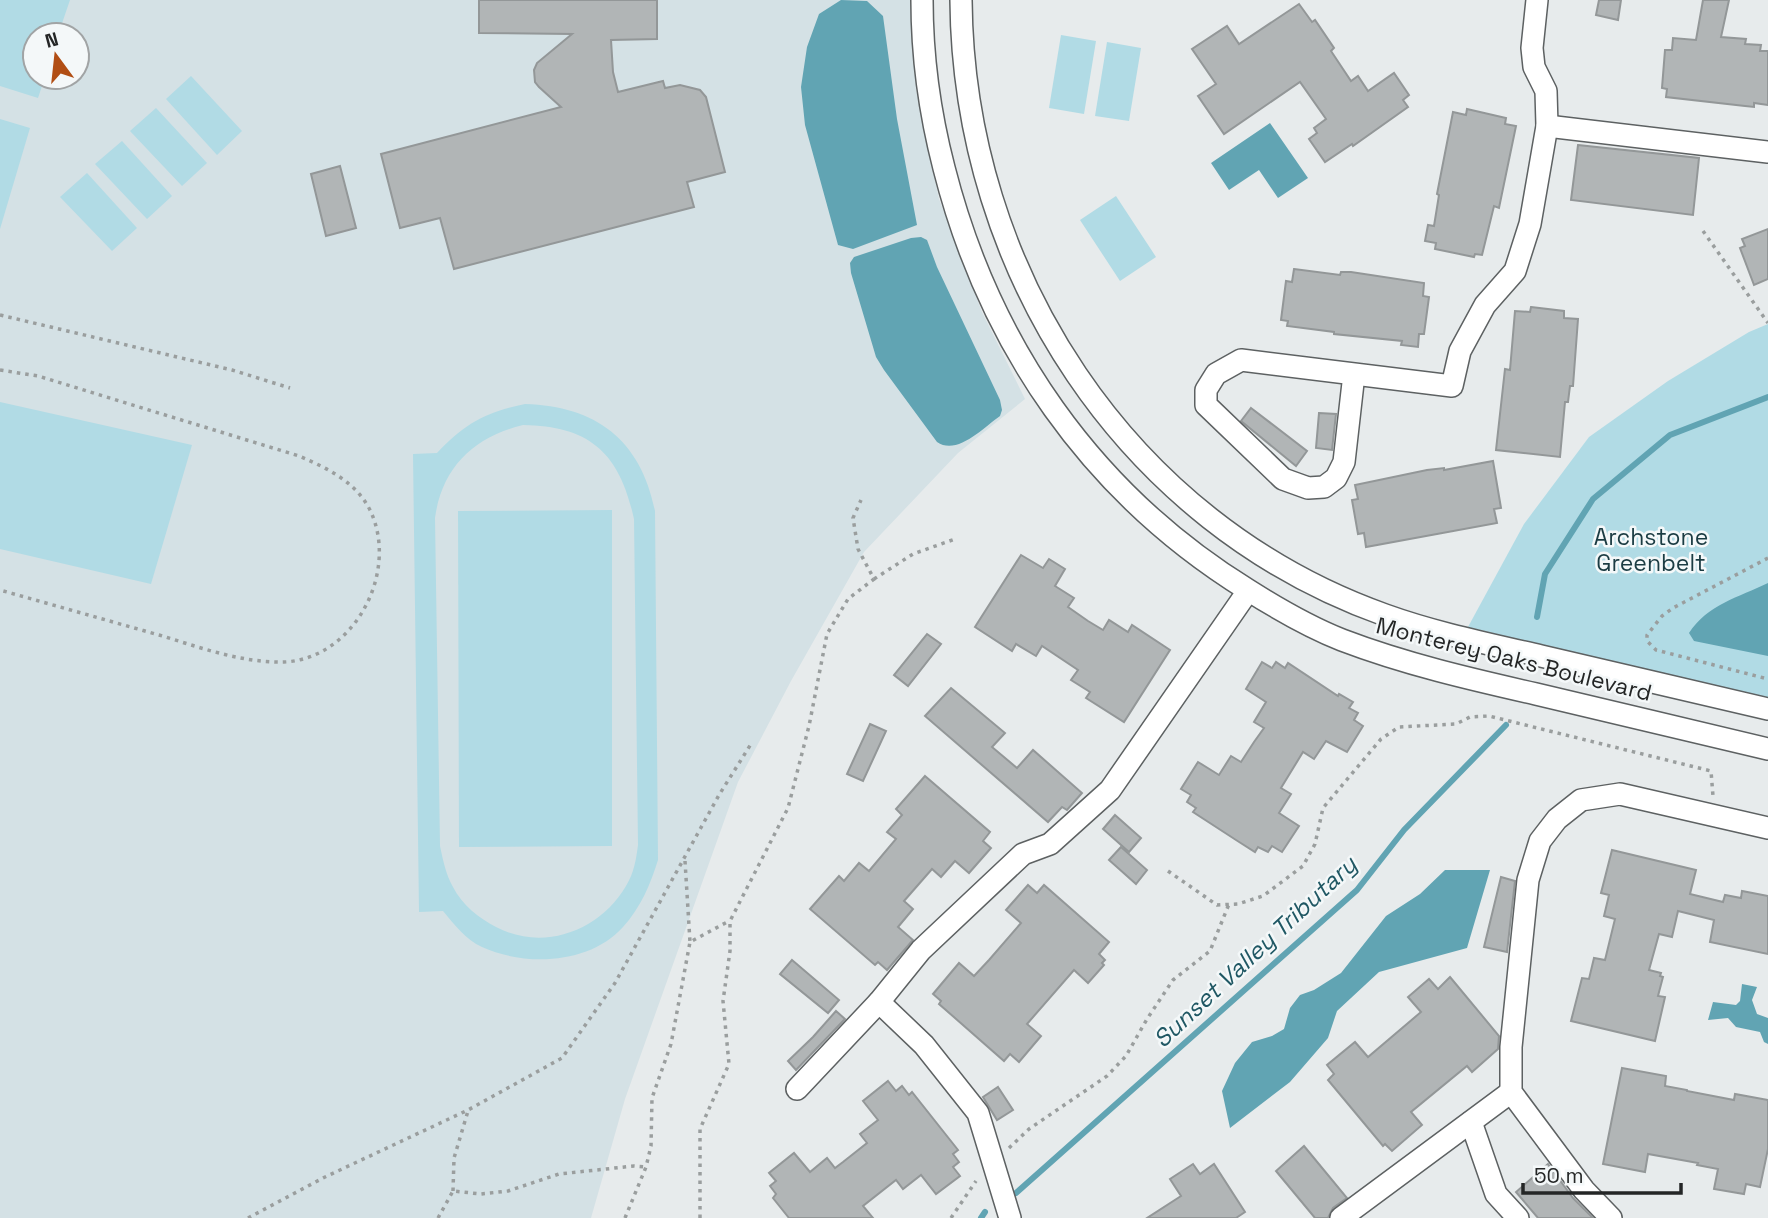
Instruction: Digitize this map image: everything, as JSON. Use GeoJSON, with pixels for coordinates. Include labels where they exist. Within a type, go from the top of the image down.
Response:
{"type":"FeatureCollection","features":[{"type":"Feature","properties":{"kind":"street","name":"Monterey Oaks Boulevard"},"geometry":{"type":"LineString","coordinates":[[922,0],[927,76],[936,135],[952,201],[971,258],[996,314],[1025,367],[1072,435],[1121,491],[1171,536],[1248,591],[1279,610],[1339,639],[1404,662],[1768,749]]}},
{"type":"Feature","properties":{"kind":"street","name":"Monterey Oaks Boulevard"},"geometry":{"type":"LineString","coordinates":[[961,0],[961,34],[973,124],[990,193],[1014,259],[1034,305],[1061,353],[1090,396],[1134,448],[1169,483],[1254,549],[1298,576],[1383,615],[1423,628],[1768,709]]}},
{"type":"Feature","properties":{"kind":"street"},"geometry":{"type":"LineString","coordinates":[[1354,374],[1344,462],[1336,478],[1324,487],[1308,488],[1283,480],[1206,405],[1206,390],[1216,373],[1241,360],[1452,386],[1460,351],[1485,305],[1515,271],[1530,225],[1548,126],[1546,91],[1534,67],[1533,57],[1537,0]]}},
{"type":"Feature","properties":{"kind":"street"},"geometry":{"type":"LineString","coordinates":[[1548,126],[1768,152]]}},
{"type":"Feature","properties":{"kind":"street"},"geometry":{"type":"LineString","coordinates":[[797,1089],[879,1002],[921,950],[1023,854],[1050,844],[1110,790],[1248,591]]}},
{"type":"Feature","properties":{"kind":"street"},"geometry":{"type":"LineString","coordinates":[[1611,1218],[1584,1190],[1511,1092],[1511,1047],[1528,880],[1540,841],[1556,819],[1581,800],[1620,794],[1768,826]]}},
{"type":"Feature","properties":{"kind":"street"},"geometry":{"type":"LineString","coordinates":[[879,1002],[925,1045],[978,1113],[1010,1218]]}},
{"type":"Feature","properties":{"kind":"street"},"geometry":{"type":"LineString","coordinates":[[1340,1218],[1511,1092]]}},
{"type":"Feature","properties":{"kind":"street"},"geometry":{"type":"LineString","coordinates":[[1471,1122],[1496,1194],[1518,1218]]}},
{"type":"Feature","properties":{"kind":"path"},"geometry":{"type":"LineString","coordinates":[[1703,231],[1768,323]]}},
{"type":"Feature","properties":{"kind":"path"},"geometry":{"type":"LineString","coordinates":[[0,315],[232,370],[290,388]]}},
{"type":"Feature","properties":{"kind":"path"},"geometry":{"type":"LineString","coordinates":[[0,370],[38,376],[324,467],[343,478],[369,509],[377,534],[379,564],[367,606],[356,621],[330,646],[317,654],[285,662],[240,658],[0,590]]}},
{"type":"Feature","properties":{"kind":"path"},"geometry":{"type":"LineString","coordinates":[[861,500],[852,518],[858,549],[874,579]]}},
{"type":"Feature","properties":{"kind":"path"},"geometry":{"type":"LineString","coordinates":[[700,1218],[700,1129],[729,1064],[723,1001],[730,951],[730,920],[788,808],[827,635],[848,599],[874,579],[913,554],[955,540]]}},
{"type":"Feature","properties":{"kind":"path"},"geometry":{"type":"LineString","coordinates":[[1768,558],[1662,616],[1647,635],[1647,640],[1656,650],[1768,679]]}},
{"type":"Feature","properties":{"kind":"path"},"geometry":{"type":"LineString","coordinates":[[1168,871],[1217,905],[1238,904],[1264,896],[1303,866],[1315,844],[1323,807],[1381,738],[1399,727],[1456,724],[1471,717],[1489,716],[1711,771],[1715,815]]}},
{"type":"Feature","properties":{"kind":"path"},"geometry":{"type":"LineString","coordinates":[[248,1218],[325,1177],[468,1110],[562,1058],[615,983],[719,795],[751,744]]}},
{"type":"Feature","properties":{"kind":"path"},"geometry":{"type":"LineString","coordinates":[[625,1218],[646,1167],[651,1146],[652,1098],[671,1044],[690,942],[685,857]]}},
{"type":"Feature","properties":{"kind":"path"},"geometry":{"type":"LineString","coordinates":[[951,1218],[970,1187],[1029,1129],[1107,1076],[1126,1056],[1173,980],[1210,951],[1229,904]]}},
{"type":"Feature","properties":{"kind":"path"},"geometry":{"type":"LineString","coordinates":[[690,942],[730,920]]}},
{"type":"Feature","properties":{"kind":"path"},"geometry":{"type":"LineString","coordinates":[[438,1218],[453,1191],[454,1158],[468,1110]]}},
{"type":"Feature","properties":{"kind":"path"},"geometry":{"type":"LineString","coordinates":[[453,1191],[481,1194],[508,1191],[559,1174],[646,1167]]}},
{"type":"Feature","properties":{"kind":"shaded area"},"geometry":{"type":"Polygon","coordinates":[[[0,0],[910,0],[916,89],[939,199],[982,312],[1025,399],[958,453],[864,552],[791,681],[738,782],[625,1099],[591,1218],[0,1218],[0,0]]]}},
{"type":"Feature","properties":{"kind":"shaded area"},"geometry":{"type":"Polygon","coordinates":[[[841,0],[867,1],[883,16],[897,119],[917,225],[853,249],[838,245],[805,125],[801,87],[807,47],[819,14],[841,0]]]}},
{"type":"Feature","properties":{"kind":"shaded area"},"geometry":{"type":"Polygon","coordinates":[[[1270,123],[1308,178],[1278,198],[1259,170],[1229,190],[1211,163],[1270,123]]]}},
{"type":"Feature","properties":{"kind":"shaded area"},"geometry":{"type":"Polygon","coordinates":[[[921,237],[927,240],[937,267],[1000,400],[1002,410],[1000,416],[970,439],[953,446],[937,442],[876,357],[851,273],[850,263],[854,257],[921,237]]]}},
{"type":"Feature","properties":{"kind":"shaded area"},"geometry":{"type":"Polygon","coordinates":[[[1768,583],[1768,656],[1694,641],[1689,633],[1705,615],[1768,583]]]}},
{"type":"Feature","properties":{"kind":"shaded area"},"geometry":{"type":"Polygon","coordinates":[[[1445,870],[1490,870],[1467,948],[1379,972],[1337,1011],[1328,1038],[1290,1082],[1230,1128],[1222,1091],[1235,1063],[1252,1042],[1284,1029],[1290,1008],[1300,995],[1314,990],[1341,973],[1386,916],[1420,894],[1445,870]]]}},
{"type":"Feature","properties":{"kind":"shaded area"},"geometry":{"type":"Polygon","coordinates":[[[1742,984],[1757,987],[1752,1000],[1757,1014],[1768,1018],[1768,1044],[1764,1042],[1760,1032],[1736,1027],[1728,1018],[1708,1020],[1713,1002],[1736,1005],[1740,1001],[1742,984]]]}},
{"type":"Feature","properties":{"kind":"green space"},"geometry":{"type":"Polygon","coordinates":[[[0,0],[70,0],[63,21],[21,21],[21,91],[40,91],[38,98],[0,86],[0,0]]]}},
{"type":"Feature","properties":{"kind":"green space"},"geometry":{"type":"Polygon","coordinates":[[[1061,35],[1096,41],[1084,114],[1049,108],[1061,35]]]}},
{"type":"Feature","properties":{"kind":"green space"},"geometry":{"type":"Polygon","coordinates":[[[1107,42],[1141,48],[1129,121],[1095,116],[1107,42]]]}},
{"type":"Feature","properties":{"kind":"green space"},"geometry":{"type":"Polygon","coordinates":[[[191,76],[242,131],[217,155],[166,99],[191,76]]]}},
{"type":"Feature","properties":{"kind":"green space"},"geometry":{"type":"Polygon","coordinates":[[[156,108],[207,163],[182,186],[130,131],[156,108]]]}},
{"type":"Feature","properties":{"kind":"green space"},"geometry":{"type":"Polygon","coordinates":[[[0,119],[30,128],[0,229],[0,119]]]}},
{"type":"Feature","properties":{"kind":"green space"},"geometry":{"type":"Polygon","coordinates":[[[122,141],[172,196],[147,219],[95,164],[122,141]]]}},
{"type":"Feature","properties":{"kind":"green space"},"geometry":{"type":"Polygon","coordinates":[[[87,173],[137,228],[112,251],[60,197],[87,173]]]}},
{"type":"Feature","properties":{"kind":"green space"},"geometry":{"type":"Polygon","coordinates":[[[1116,196],[1156,257],[1120,281],[1080,220],[1116,196]]]}},
{"type":"Feature","properties":{"kind":"green space","name":"Archstone Greenbelt"},"geometry":{"type":"Polygon","coordinates":[[[1768,324],[1768,699],[1468,627],[1524,524],[1589,437],[1668,381],[1749,332],[1768,324]]]}},
{"type":"Feature","properties":{"kind":"green space"},"geometry":{"type":"Polygon","coordinates":[[[0,402],[192,445],[151,584],[0,549],[0,402]]]}},
{"type":"Feature","properties":{"kind":"green space"},"geometry":{"type":"Polygon","coordinates":[[[525,404],[550,406],[594,420],[611,432],[626,446],[639,465],[655,511],[658,860],[644,895],[623,927],[593,949],[557,958],[518,958],[499,953],[471,940],[443,911],[419,912],[413,454],[437,453],[466,427],[487,415],[525,404]],[[523,425],[505,430],[475,446],[453,469],[439,500],[435,518],[442,857],[453,887],[471,910],[496,927],[532,937],[569,933],[601,915],[615,902],[629,881],[638,845],[634,519],[620,477],[599,448],[567,431],[523,425]]]}},
{"type":"Feature","properties":{"kind":"green space"},"geometry":{"type":"Polygon","coordinates":[[[612,510],[612,846],[459,847],[458,511],[612,510]]]}},
{"type":"Feature","properties":{"kind":"building"},"geometry":{"type":"Polygon","coordinates":[[[479,0],[657,0],[657,39],[611,40],[613,72],[618,92],[663,81],[665,88],[680,85],[700,90],[706,97],[725,172],[687,182],[694,207],[454,269],[440,218],[400,228],[381,154],[561,107],[535,82],[534,70],[537,63],[572,34],[479,33],[479,0]]]}},
{"type":"Feature","properties":{"kind":"building"},"geometry":{"type":"Polygon","coordinates":[[[1599,0],[1621,0],[1618,20],[1596,15],[1599,0]]]}},
{"type":"Feature","properties":{"kind":"building"},"geometry":{"type":"Polygon","coordinates":[[[1703,0],[1729,0],[1721,37],[1746,39],[1745,44],[1761,45],[1760,51],[1768,51],[1768,105],[1754,103],[1754,107],[1666,97],[1667,89],[1662,88],[1665,50],[1672,50],[1673,38],[1696,40],[1703,0]]]}},
{"type":"Feature","properties":{"kind":"building"},"geometry":{"type":"Polygon","coordinates":[[[1299,4],[1312,22],[1315,20],[1334,48],[1331,51],[1351,81],[1358,76],[1368,91],[1394,73],[1409,95],[1403,100],[1408,107],[1353,146],[1352,144],[1325,162],[1309,139],[1317,133],[1314,128],[1326,119],[1300,82],[1224,134],[1198,96],[1216,84],[1192,49],[1227,26],[1239,44],[1299,4]]]}},
{"type":"Feature","properties":{"kind":"building"},"geometry":{"type":"Polygon","coordinates":[[[1467,109],[1506,118],[1505,124],[1516,126],[1499,208],[1494,206],[1482,255],[1475,254],[1474,257],[1435,249],[1436,243],[1425,241],[1428,225],[1434,226],[1437,194],[1453,112],[1466,115],[1467,109]]]}},
{"type":"Feature","properties":{"kind":"building"},"geometry":{"type":"Polygon","coordinates":[[[1578,145],[1699,158],[1693,215],[1571,200],[1578,145]]]}},
{"type":"Feature","properties":{"kind":"building"},"geometry":{"type":"Polygon","coordinates":[[[340,166],[356,228],[326,236],[311,174],[340,166]]]}},
{"type":"Feature","properties":{"kind":"building"},"geometry":{"type":"Polygon","coordinates":[[[1768,229],[1768,279],[1754,285],[1740,248],[1745,246],[1742,239],[1768,229]]]}},
{"type":"Feature","properties":{"kind":"building"},"geometry":{"type":"Polygon","coordinates":[[[1294,269],[1340,275],[1341,272],[1351,272],[1424,283],[1423,296],[1429,297],[1424,334],[1419,334],[1418,347],[1401,345],[1402,341],[1287,326],[1288,321],[1281,320],[1286,281],[1292,282],[1294,269]]]}},
{"type":"Feature","properties":{"kind":"building"},"geometry":{"type":"Polygon","coordinates":[[[1531,307],[1564,311],[1564,318],[1578,319],[1573,386],[1570,386],[1568,402],[1565,402],[1560,457],[1496,450],[1505,369],[1510,370],[1515,311],[1530,312],[1531,307]]]}},
{"type":"Feature","properties":{"kind":"building"},"geometry":{"type":"Polygon","coordinates":[[[1251,408],[1307,451],[1296,466],[1241,421],[1251,408]]]}},
{"type":"Feature","properties":{"kind":"building"},"geometry":{"type":"Polygon","coordinates":[[[1319,413],[1336,414],[1332,450],[1316,448],[1319,413]]]}},
{"type":"Feature","properties":{"kind":"building"},"geometry":{"type":"Polygon","coordinates":[[[1493,461],[1501,508],[1494,509],[1497,523],[1366,547],[1364,533],[1358,534],[1352,500],[1358,499],[1355,485],[1427,470],[1444,470],[1493,461]]]}},
{"type":"Feature","properties":{"kind":"building"},"geometry":{"type":"Polygon","coordinates":[[[1021,555],[1043,568],[1049,559],[1065,569],[1055,586],[1074,598],[1068,607],[1088,621],[1103,630],[1109,620],[1128,632],[1132,625],[1170,650],[1124,722],[1086,698],[1090,692],[1071,680],[1078,670],[1042,646],[1036,656],[1016,644],[1012,651],[975,627],[1021,555]]]}},
{"type":"Feature","properties":{"kind":"building"},"geometry":{"type":"Polygon","coordinates":[[[927,634],[941,644],[908,686],[894,675],[927,634]]]}},
{"type":"Feature","properties":{"kind":"building"},"geometry":{"type":"Polygon","coordinates":[[[1262,662],[1272,668],[1276,662],[1285,668],[1288,663],[1338,696],[1339,694],[1353,702],[1349,708],[1358,713],[1354,720],[1363,726],[1347,752],[1326,741],[1314,759],[1303,752],[1281,788],[1291,794],[1279,813],[1299,826],[1282,852],[1272,846],[1268,852],[1258,847],[1255,852],[1193,812],[1196,808],[1187,802],[1191,795],[1181,789],[1198,762],[1219,775],[1231,756],[1241,762],[1264,728],[1254,722],[1266,702],[1246,689],[1262,662]]]}},
{"type":"Feature","properties":{"kind":"building"},"geometry":{"type":"Polygon","coordinates":[[[951,688],[1005,733],[992,747],[1017,768],[1033,750],[1082,793],[1067,810],[1062,807],[1048,822],[925,716],[951,688]]]}},
{"type":"Feature","properties":{"kind":"building"},"geometry":{"type":"Polygon","coordinates":[[[870,724],[886,731],[863,781],[847,774],[870,724]]]}},
{"type":"Feature","properties":{"kind":"building"},"geometry":{"type":"Polygon","coordinates":[[[925,776],[990,832],[983,841],[991,848],[969,873],[955,861],[941,877],[932,869],[904,901],[913,909],[898,927],[913,940],[887,970],[878,962],[875,965],[810,909],[839,876],[844,881],[859,863],[869,871],[896,839],[887,832],[902,815],[896,809],[925,776]]]}},
{"type":"Feature","properties":{"kind":"building"},"geometry":{"type":"Polygon","coordinates":[[[1115,815],[1141,838],[1129,852],[1103,829],[1115,815]]]}},
{"type":"Feature","properties":{"kind":"building"},"geometry":{"type":"Polygon","coordinates":[[[1121,847],[1147,870],[1136,884],[1109,860],[1121,847]]]}},
{"type":"Feature","properties":{"kind":"building"},"geometry":{"type":"Polygon","coordinates":[[[1612,850],[1696,870],[1690,894],[1723,902],[1725,895],[1741,898],[1742,891],[1768,896],[1768,954],[1710,942],[1714,920],[1678,911],[1672,937],[1659,934],[1649,970],[1661,973],[1660,976],[1663,977],[1658,996],[1665,997],[1655,1041],[1571,1021],[1582,978],[1589,979],[1594,958],[1605,960],[1615,919],[1604,916],[1609,895],[1601,893],[1612,850]]]}},
{"type":"Feature","properties":{"kind":"building"},"geometry":{"type":"Polygon","coordinates":[[[1501,877],[1515,881],[1507,952],[1484,947],[1501,877]]]}},
{"type":"Feature","properties":{"kind":"building"},"geometry":{"type":"Polygon","coordinates":[[[1028,885],[1037,893],[1044,885],[1109,942],[1099,954],[1105,960],[1102,963],[1104,965],[1088,983],[1074,970],[1027,1024],[1041,1036],[1019,1062],[1010,1054],[1004,1061],[939,1004],[941,1001],[933,994],[959,963],[974,976],[989,960],[1021,923],[1006,910],[1028,885]]]}},
{"type":"Feature","properties":{"kind":"building"},"geometry":{"type":"Polygon","coordinates":[[[792,960],[839,1000],[828,1013],[780,974],[792,960]]]}},
{"type":"Feature","properties":{"kind":"building"},"geometry":{"type":"Polygon","coordinates":[[[1450,977],[1499,1036],[1498,1049],[1472,1072],[1467,1066],[1411,1112],[1422,1125],[1392,1151],[1385,1144],[1383,1146],[1328,1080],[1334,1074],[1327,1065],[1355,1042],[1368,1057],[1421,1012],[1408,997],[1429,979],[1438,989],[1450,977]]]}},
{"type":"Feature","properties":{"kind":"building"},"geometry":{"type":"Polygon","coordinates":[[[836,1011],[845,1019],[796,1070],[788,1061],[836,1011]]]}},
{"type":"Feature","properties":{"kind":"building"},"geometry":{"type":"Polygon","coordinates":[[[1622,1068],[1666,1076],[1665,1086],[1687,1091],[1734,1100],[1735,1094],[1768,1100],[1768,1149],[1760,1187],[1746,1184],[1744,1194],[1714,1189],[1718,1169],[1648,1154],[1645,1172],[1603,1164],[1622,1068]]]}},
{"type":"Feature","properties":{"kind":"building"},"geometry":{"type":"Polygon","coordinates":[[[888,1081],[896,1091],[902,1086],[909,1095],[912,1092],[958,1150],[953,1154],[959,1162],[953,1167],[960,1176],[936,1194],[921,1175],[903,1189],[896,1180],[863,1206],[873,1218],[789,1218],[773,1198],[776,1194],[770,1186],[776,1181],[769,1173],[794,1153],[810,1172],[827,1158],[835,1168],[843,1162],[867,1143],[860,1134],[878,1120],[863,1101],[888,1081]]]}},
{"type":"Feature","properties":{"kind":"building"},"geometry":{"type":"Polygon","coordinates":[[[998,1087],[1013,1110],[997,1120],[983,1097],[998,1087]]]}},
{"type":"Feature","properties":{"kind":"building"},"geometry":{"type":"Polygon","coordinates":[[[1304,1146],[1347,1198],[1333,1208],[1328,1218],[1315,1218],[1276,1171],[1304,1146]]]}},
{"type":"Feature","properties":{"kind":"building"},"geometry":{"type":"Polygon","coordinates":[[[1193,1164],[1200,1174],[1214,1164],[1245,1212],[1236,1218],[1147,1218],[1181,1196],[1170,1179],[1193,1164]]]}},
{"type":"Feature","properties":{"kind":"building"},"geometry":{"type":"Polygon","coordinates":[[[1548,1164],[1573,1198],[1593,1218],[1538,1218],[1516,1192],[1548,1164]]]}},
{"type":"Feature","properties":{"kind":"waterway","name":"Sunset Valley Tributary"},"geometry":{"type":"LineString","coordinates":[[1537,617],[1545,574],[1593,499],[1670,435],[1768,397]]}},
{"type":"Feature","properties":{"kind":"waterway","name":"Sunset Valley Tributary"},"geometry":{"type":"LineString","coordinates":[[1016,1193],[1357,890],[1404,830],[1506,725]]}},
{"type":"Feature","properties":{"kind":"waterway","name":"Sunset Valley Tributary"},"geometry":{"type":"LineString","coordinates":[[981,1218],[985,1212]]}}]}
